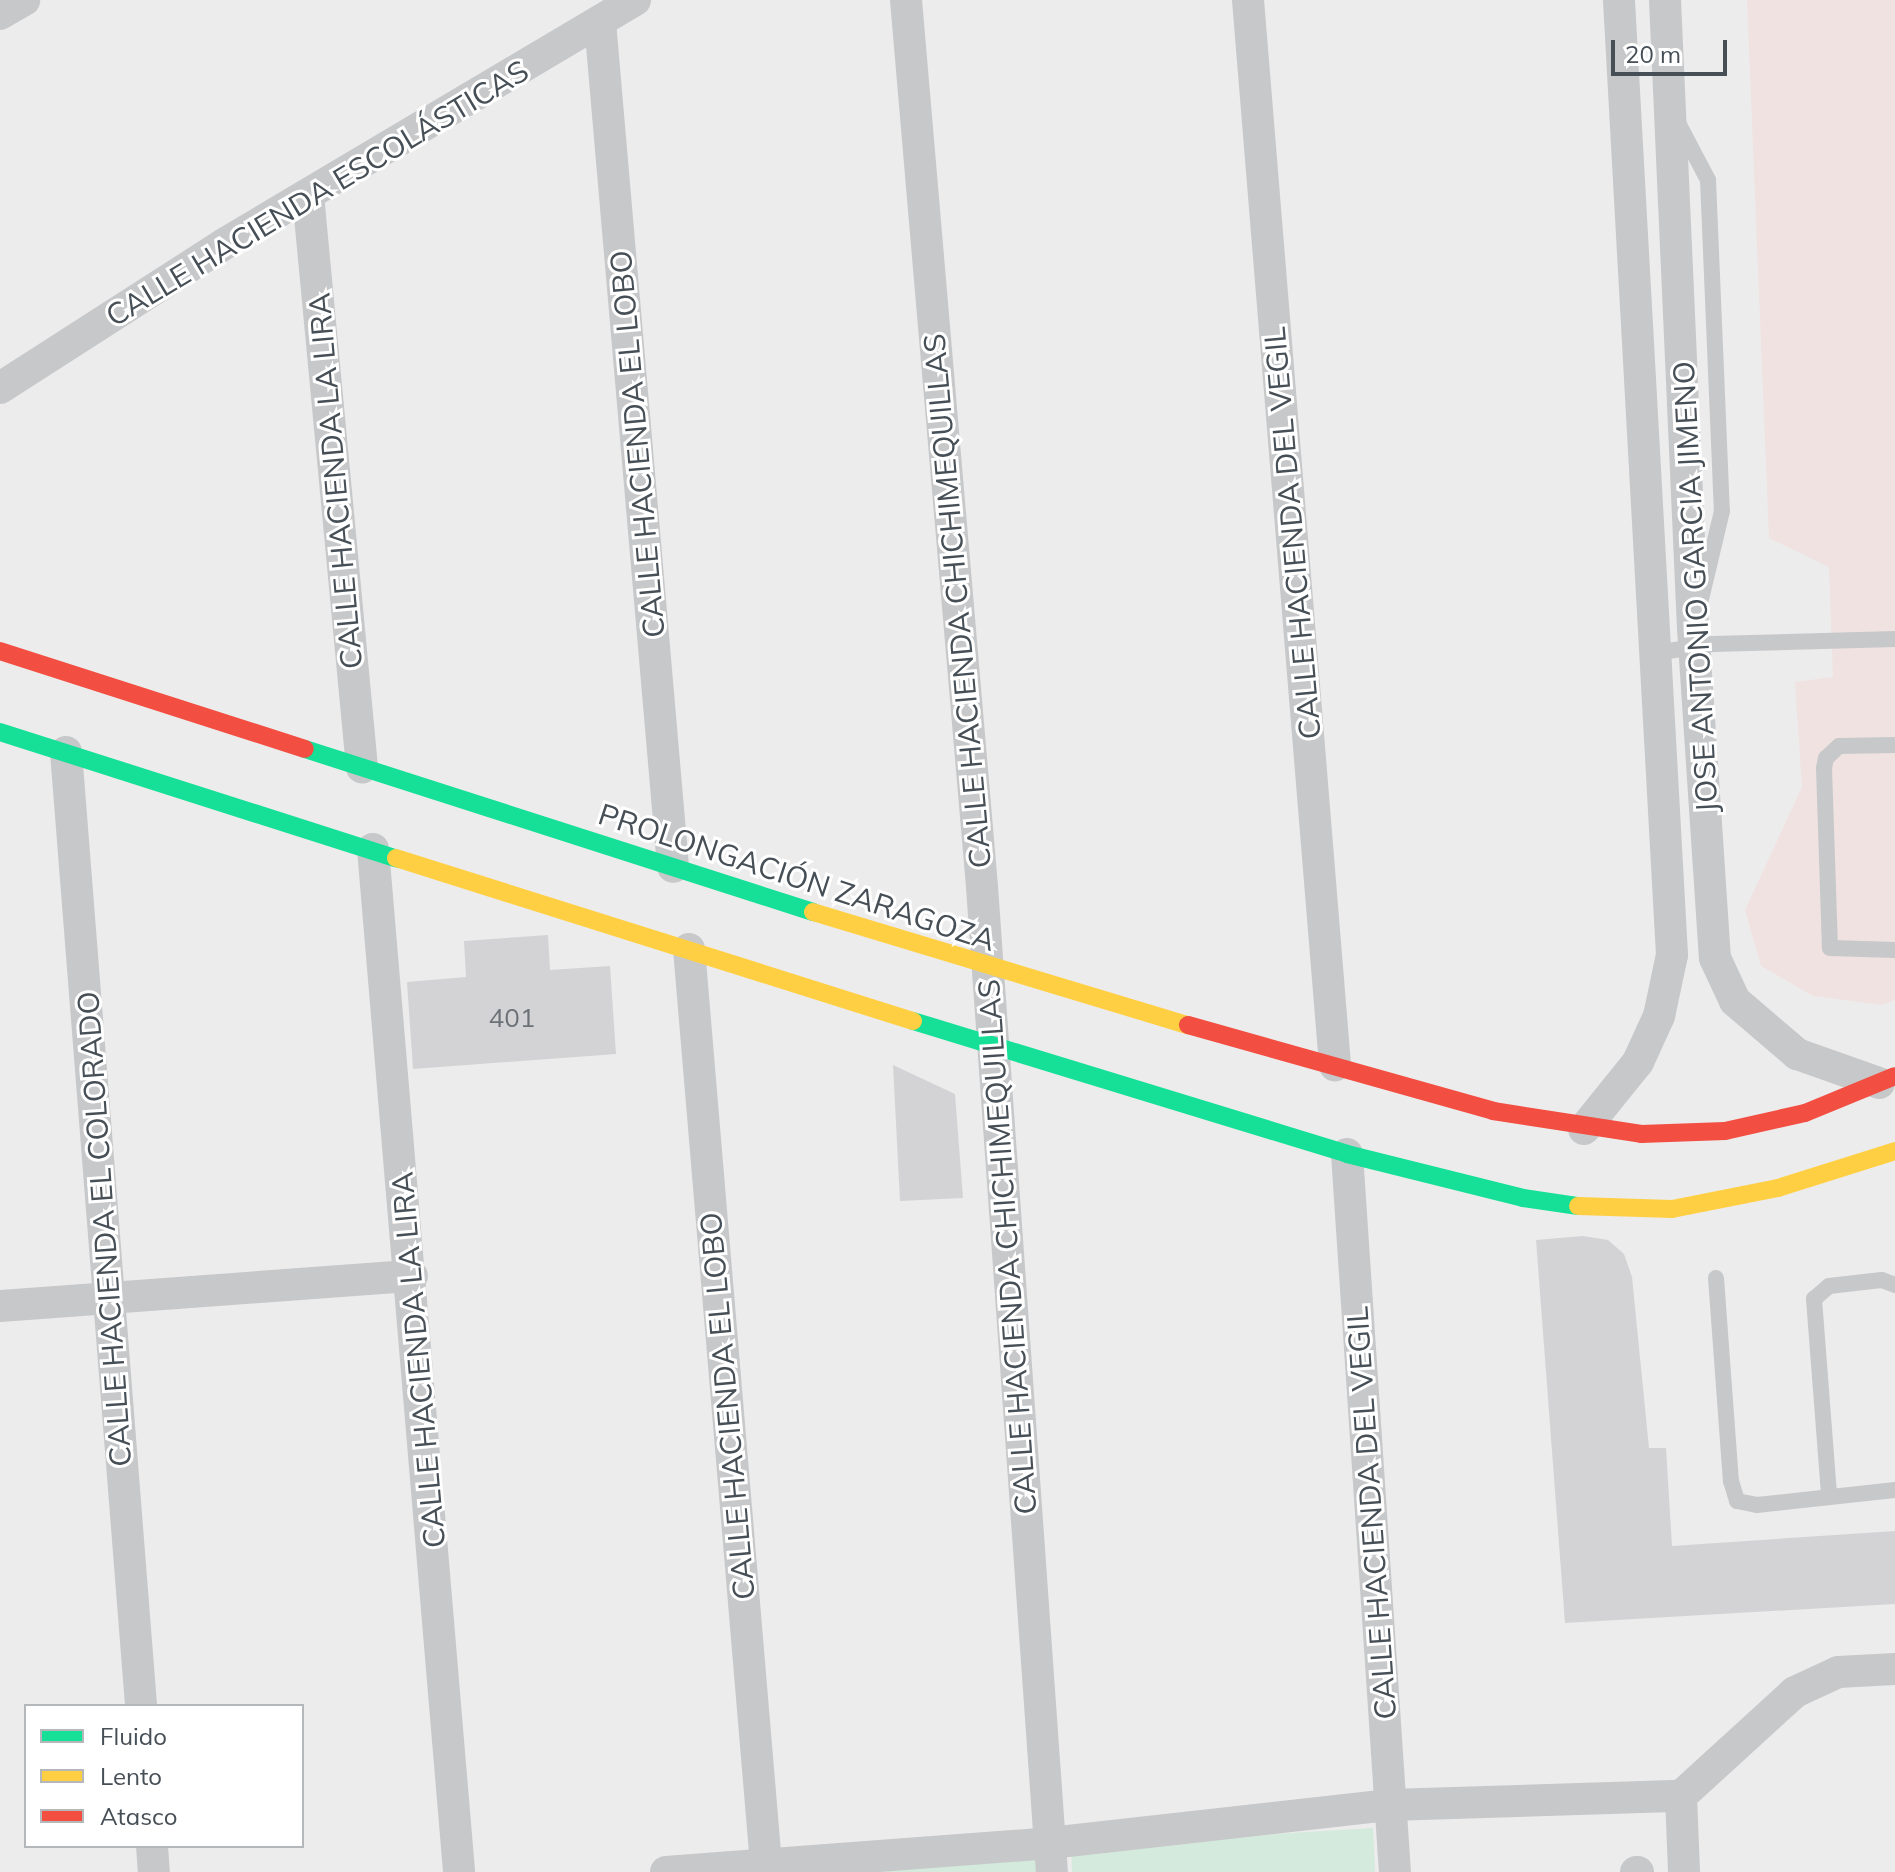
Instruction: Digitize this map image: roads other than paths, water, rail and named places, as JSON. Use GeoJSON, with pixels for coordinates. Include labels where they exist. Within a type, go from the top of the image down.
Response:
{"type":"FeatureCollection","features":[{"type":"Feature","properties":{"kind":"main road","name":"PROLONGACIÓN ZARAGOZA"},"geometry":{"type":"LineString","coordinates":[[0,651],[988,968],[1493,1111],[1584,1129],[1681,1135],[1725,1131],[1805,1113],[1887,1080]]}},
{"type":"Feature","properties":{"kind":"main road"},"geometry":{"type":"LineString","coordinates":[[0,732],[1347,1154],[1556,1205],[1636,1210],[1730,1200],[1873,1162],[1895,1151]]}},
{"type":"Feature","properties":{"kind":"main road"},"geometry":{"type":"LineString","coordinates":[[1873,1162],[1895,1168]]}},
{"type":"Feature","properties":{"kind":"street"},"geometry":{"type":"LineString","coordinates":[[0,14],[24,0]]}},
{"type":"Feature","properties":{"kind":"street","name":"CALLE HACIENDA ESCOLÁSTICAS"},"geometry":{"type":"LineString","coordinates":[[0,388],[308,195],[635,0]]}},
{"type":"Feature","properties":{"kind":"street","name":"CALLE HACIENDA CHICHIMEQUILLAS"},"geometry":{"type":"LineString","coordinates":[[906,0],[988,968],[990,1043],[1051,1857]]}},
{"type":"Feature","properties":{"kind":"street","name":"CALLE HACIENDA DEL VEGIL"},"geometry":{"type":"LineString","coordinates":[[1248,0],[1335,1065]]}},
{"type":"Feature","properties":{"kind":"street","name":"JOSE ANTONIO GARCIA JIMENO"},"geometry":{"type":"LineString","coordinates":[[1584,1129],[1638,1062],[1659,1016],[1672,955],[1619,0]]}},
{"type":"Feature","properties":{"kind":"street","name":"JOSE ANTONIO GARCIA JIMENO"},"geometry":{"type":"LineString","coordinates":[[1665,0],[1695,637],[1715,958],[1735,1001],[1797,1054],[1887,1080]]}},
{"type":"Feature","properties":{"kind":"street","name":"CALLE HACIENDA EL LOBO"},"geometry":{"type":"LineString","coordinates":[[600,22],[673,867]]}},
{"type":"Feature","properties":{"kind":"street","name":"CALLE HACIENDA LA LIRA"},"geometry":{"type":"LineString","coordinates":[[308,195],[362,767]]}},
{"type":"Feature","properties":{"kind":"street","name":"CALLE HACIENDA EL COLORADO"},"geometry":{"type":"LineString","coordinates":[[66,752],[141,1704]]}},
{"type":"Feature","properties":{"kind":"street","name":"CALLE HACIENDA LA LIRA"},"geometry":{"type":"LineString","coordinates":[[373,849],[412,1276],[459,1872]]}},
{"type":"Feature","properties":{"kind":"street"},"geometry":{"type":"LineString","coordinates":[[1667,869],[1711,864]]}},
{"type":"Feature","properties":{"kind":"street","name":"CALLE HACIENDA EL LOBO"},"geometry":{"type":"LineString","coordinates":[[689,949],[766,1864]]}},
{"type":"Feature","properties":{"kind":"street","name":"CALLE HACIENDA DEL VEGIL"},"geometry":{"type":"LineString","coordinates":[[1347,1154],[1395,1872]]}},
{"type":"Feature","properties":{"kind":"street"},"geometry":{"type":"LineString","coordinates":[[0,1306],[412,1276]]}},
{"type":"Feature","properties":{"kind":"street"},"geometry":{"type":"LineString","coordinates":[[666,1872],[766,1864],[1051,1857],[1390,1805],[1681,1796],[1795,1692],[1838,1672],[1895,1669]]}},
{"type":"Feature","properties":{"kind":"street"},"geometry":{"type":"LineString","coordinates":[[1681,1796],[1684,1872]]}},
{"type":"Feature","properties":{"kind":"street"},"geometry":{"type":"LineString","coordinates":[[152,1848],[154,1872]]}},
{"type":"Feature","properties":{"kind":"lane"},"geometry":{"type":"LineString","coordinates":[[1656,653],[1695,637],[1895,639]]}},
{"type":"Feature","properties":{"kind":"lane"},"geometry":{"type":"LineString","coordinates":[[1895,745],[1839,746],[1824,768],[1830,948],[1895,950]]}},
{"type":"Feature","properties":{"kind":"lane"},"geometry":{"type":"LineString","coordinates":[[1716,1278],[1732,1492],[1737,1501],[1757,1505],[1829,1494],[1895,1490]]}},
{"type":"Feature","properties":{"kind":"lane"},"geometry":{"type":"LineString","coordinates":[[1829,1494],[1814,1299],[1829,1286],[1882,1280],[1895,1285]]}}]}
